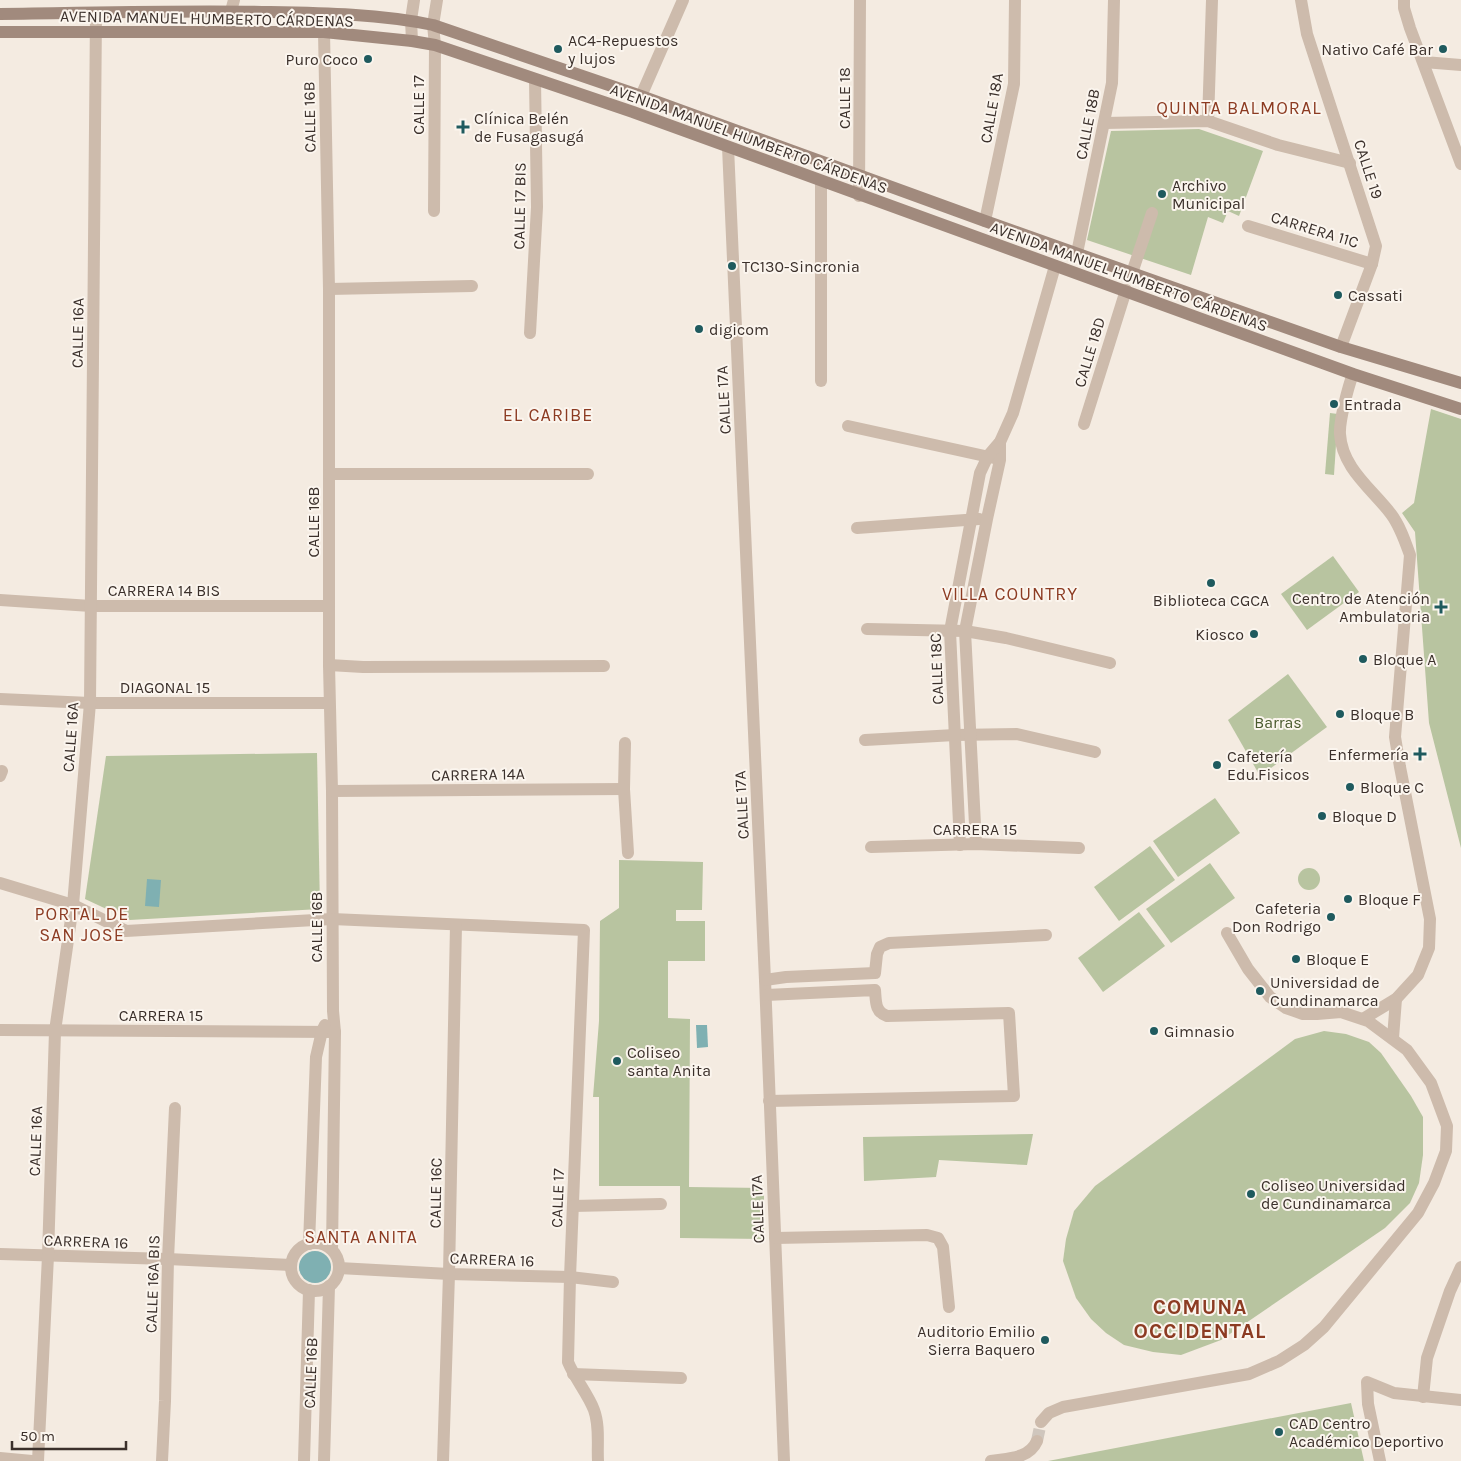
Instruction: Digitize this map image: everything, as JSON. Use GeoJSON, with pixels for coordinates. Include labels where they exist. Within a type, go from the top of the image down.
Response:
{"type":"FeatureCollection","features":[{"type":"Feature","properties":{"kind":"main road","name":"AVENIDA MANUEL HUMBERTO CÁRDENAS"},"geometry":{"type":"LineString","coordinates":[[0,14],[96,13],[232,6],[411,20],[433,25],[641,96],[985,221],[1341,347],[1461,384]]}},
{"type":"Feature","properties":{"kind":"main road","name":"AVENIDA MANUEL HUMBERTO CÁRDENAS"},"geometry":{"type":"LineString","coordinates":[[0,32],[324,32],[435,45],[633,112],[859,196],[1126,290],[1352,374],[1461,409]]}},
{"type":"Feature","properties":{"kind":"street"},"geometry":{"type":"LineString","coordinates":[[412,41],[411,20],[414,0]]}},
{"type":"Feature","properties":{"kind":"street","name":"CALLE 17"},"geometry":{"type":"LineString","coordinates":[[434,211],[435,45],[433,25],[437,0]]}},
{"type":"Feature","properties":{"kind":"street"},"geometry":{"type":"LineString","coordinates":[[641,96],[683,0]]}},
{"type":"Feature","properties":{"kind":"street","name":"CALLE 18"},"geometry":{"type":"LineString","coordinates":[[859,196],[860,0]]}},
{"type":"Feature","properties":{"kind":"street","name":"CALLE 18A"},"geometry":{"type":"LineString","coordinates":[[985,221],[1014,84],[1015,0]]}},
{"type":"Feature","properties":{"kind":"street","name":"CALLE 18B"},"geometry":{"type":"LineString","coordinates":[[1076,253],[1112,83],[1114,0]]}},
{"type":"Feature","properties":{"kind":"street"},"geometry":{"type":"LineString","coordinates":[[1208,121],[1212,0]]}},
{"type":"Feature","properties":{"kind":"street","name":"CALLE 19"},"geometry":{"type":"LineString","coordinates":[[1301,0],[1307,34],[1376,246],[1372,264],[1341,347]]}},
{"type":"Feature","properties":{"kind":"street"},"geometry":{"type":"LineString","coordinates":[[1404,0],[1404,8],[1410,28],[1461,164]]}},
{"type":"Feature","properties":{"kind":"street","name":"CALLE 16A"},"geometry":{"type":"LineString","coordinates":[[38,1461],[48,1256],[54,1031],[73,905],[90,703],[96,13]]}},
{"type":"Feature","properties":{"kind":"street","name":"CALLE 16B"},"geometry":{"type":"LineString","coordinates":[[308,1244],[316,1056],[328,1032],[333,1011],[332,792],[329,665],[329,289],[324,32]]}},
{"type":"Feature","properties":{"kind":"street"},"geometry":{"type":"LineString","coordinates":[[1424,62],[1461,65]]}},
{"type":"Feature","properties":{"kind":"street","name":"CALLE 17 BIS"},"geometry":{"type":"LineString","coordinates":[[530,333],[537,207],[535,80]]}},
{"type":"Feature","properties":{"kind":"street"},"geometry":{"type":"LineString","coordinates":[[1104,123],[1208,121],[1278,145],[1350,162]]}},
{"type":"Feature","properties":{"kind":"street","name":"CALLE 17A"},"geometry":{"type":"LineString","coordinates":[[728,147],[766,995],[784,1461]]}},
{"type":"Feature","properties":{"kind":"street"},"geometry":{"type":"LineString","coordinates":[[821,381],[822,181]]}},
{"type":"Feature","properties":{"kind":"street"},"geometry":{"type":"LineString","coordinates":[[1132,273],[1152,213]]}},
{"type":"Feature","properties":{"kind":"street","name":"CARRERA 11C"},"geometry":{"type":"LineString","coordinates":[[1248,226],[1372,264]]}},
{"type":"Feature","properties":{"kind":"street","name":"CALLE 18C"},"geometry":{"type":"LineString","coordinates":[[976,844],[966,631],[987,519],[994,458],[1013,413],[1055,266]]}},
{"type":"Feature","properties":{"kind":"street"},"geometry":{"type":"LineString","coordinates":[[329,289],[472,286]]}},
{"type":"Feature","properties":{"kind":"street","name":"CALLE 18D"},"geometry":{"type":"LineString","coordinates":[[1084,424],[1126,290]]}},
{"type":"Feature","properties":{"kind":"street"},"geometry":{"type":"LineString","coordinates":[[1352,374],[1348,386],[1340,434],[1344,456],[1363,482],[1391,514],[1404,536],[1410,555],[1396,737],[1400,767],[1430,918],[1429,948],[1418,974],[1396,999],[1363,1019]]}},
{"type":"Feature","properties":{"kind":"street"},"geometry":{"type":"LineString","coordinates":[[848,426],[994,458]]}},
{"type":"Feature","properties":{"kind":"street","name":"CALLE 18C"},"geometry":{"type":"LineString","coordinates":[[960,844],[950,631],[980,473],[994,458]]}},
{"type":"Feature","properties":{"kind":"street"},"geometry":{"type":"LineString","coordinates":[[329,474],[588,474]]}},
{"type":"Feature","properties":{"kind":"street"},"geometry":{"type":"LineString","coordinates":[[857,528],[987,519]]}},
{"type":"Feature","properties":{"kind":"street","name":"CARRERA 14 BIS"},"geometry":{"type":"LineString","coordinates":[[0,600],[91,606],[329,606]]}},
{"type":"Feature","properties":{"kind":"street"},"geometry":{"type":"LineString","coordinates":[[867,629],[966,631],[1006,638],[1110,663]]}},
{"type":"Feature","properties":{"kind":"street"},"geometry":{"type":"LineString","coordinates":[[329,665],[363,667],[604,666]]}},
{"type":"Feature","properties":{"kind":"street","name":"DIAGONAL 15"},"geometry":{"type":"LineString","coordinates":[[0,698],[90,703],[330,703]]}},
{"type":"Feature","properties":{"kind":"street"},"geometry":{"type":"LineString","coordinates":[[865,740],[970,734],[1017,734],[1095,752]]}},
{"type":"Feature","properties":{"kind":"street"},"geometry":{"type":"LineString","coordinates":[[625,743],[624,789],[628,852]]}},
{"type":"Feature","properties":{"kind":"street","name":"CARRERA 14A"},"geometry":{"type":"LineString","coordinates":[[332,792],[624,789]]}},
{"type":"Feature","properties":{"kind":"street","name":"CARRERA 15"},"geometry":{"type":"LineString","coordinates":[[871,847],[976,844],[1079,848]]}},
{"type":"Feature","properties":{"kind":"street"},"geometry":{"type":"LineString","coordinates":[[0,883],[73,905],[126,931],[332,919],[456,925]]}},
{"type":"Feature","properties":{"kind":"street","name":"CALLE 17"},"geometry":{"type":"LineString","coordinates":[[456,925],[584,930],[568,1362],[594,1410],[597,1422],[598,1461]]}},
{"type":"Feature","properties":{"kind":"street","name":"CALLE 16C"},"geometry":{"type":"LineString","coordinates":[[443,1461],[456,925]]}},
{"type":"Feature","properties":{"kind":"street"},"geometry":{"type":"LineString","coordinates":[[1041,1422],[1049,1413],[1063,1407],[1249,1374],[1279,1361],[1304,1344],[1324,1327],[1418,1213],[1434,1183],[1446,1151],[1447,1126],[1431,1084],[1407,1050],[1363,1019],[1341,1012],[1303,1014],[1286,1008],[1270,997],[1248,969],[1227,933]]}},
{"type":"Feature","properties":{"kind":"street"},"geometry":{"type":"LineString","coordinates":[[765,980],[875,973],[877,954],[880,947],[889,943],[1046,935]]}},
{"type":"Feature","properties":{"kind":"street"},"geometry":{"type":"LineString","coordinates":[[766,995],[875,990],[876,1007],[880,1014],[887,1016],[1009,1012],[1014,1096],[769,1101]]}},
{"type":"Feature","properties":{"kind":"street"},"geometry":{"type":"LineString","coordinates":[[1392,1038],[1396,999]]}},
{"type":"Feature","properties":{"kind":"street","name":"CARRERA 15"},"geometry":{"type":"LineString","coordinates":[[0,1030],[328,1032]]}},
{"type":"Feature","properties":{"kind":"street","name":"CALLE 16B"},"geometry":{"type":"LineString","coordinates":[[328,1032],[332,1250]]}},
{"type":"Feature","properties":{"kind":"street","name":"CALLE 16A BIS"},"geometry":{"type":"LineString","coordinates":[[162,1461],[175,1108]]}},
{"type":"Feature","properties":{"kind":"street"},"geometry":{"type":"LineString","coordinates":[[573,1206],[661,1204]]}},
{"type":"Feature","properties":{"kind":"street"},"geometry":{"type":"LineString","coordinates":[[775,1238],[927,1235],[938,1238],[943,1247],[949,1308]]}},
{"type":"Feature","properties":{"kind":"street"},"geometry":{"type":"LineString","coordinates":[[308,1244],[321,1244],[332,1250],[336,1256],[339,1268],[337,1276],[329,1286],[322,1290],[309,1290],[296,1281],[291,1265],[293,1257],[298,1250],[308,1244]]}},
{"type":"Feature","properties":{"kind":"street","name":"CARRERA 16"},"geometry":{"type":"LineString","coordinates":[[0,1254],[291,1265]]}},
{"type":"Feature","properties":{"kind":"street"},"geometry":{"type":"LineString","coordinates":[[1423,1397],[1427,1358],[1455,1293],[1461,1267]]}},
{"type":"Feature","properties":{"kind":"street","name":"CARRERA 16"},"geometry":{"type":"LineString","coordinates":[[339,1268],[449,1274],[570,1277],[613,1282]]}},
{"type":"Feature","properties":{"kind":"street","name":"CALLE 16B"},"geometry":{"type":"LineString","coordinates":[[324,1461],[329,1286]]}},
{"type":"Feature","properties":{"kind":"street","name":"CALLE 16B"},"geometry":{"type":"LineString","coordinates":[[304,1461],[309,1290]]}},
{"type":"Feature","properties":{"kind":"street"},"geometry":{"type":"LineString","coordinates":[[573,1374],[681,1378]]}},
{"type":"Feature","properties":{"kind":"street"},"geometry":{"type":"LineString","coordinates":[[1380,1461],[1368,1404],[1367,1382],[1394,1393],[1461,1400]]}},
{"type":"Feature","properties":{"kind":"street"},"geometry":{"type":"LineString","coordinates":[[991,1461],[1024,1455],[1030,1452],[1037,1441]]}},
{"type":"Feature","properties":{"kind":"street"},"geometry":{"type":"LineString","coordinates":[[0,1458],[32,1461]]}},
{"type":"Feature","properties":{"kind":"green space"},"geometry":{"type":"Polygon","coordinates":[[[1199,129],[1263,151],[1239,216],[1228,211],[1223,223],[1208,217],[1191,275],[1087,240],[1111,131],[1199,129]]]}},
{"type":"Feature","properties":{"kind":"green space","name":"Centro de Atención Ambulatoria"},"geometry":{"type":"Polygon","coordinates":[[[1431,409],[1461,419],[1461,848],[1429,723],[1415,532],[1402,513],[1414,503],[1431,409]]]}},
{"type":"Feature","properties":{"kind":"green space"},"geometry":{"type":"Polygon","coordinates":[[[1330,413],[1338,414],[1334,475],[1325,474],[1330,413]]]}},
{"type":"Feature","properties":{"kind":"green space"},"geometry":{"type":"Polygon","coordinates":[[[1333,556],[1359,592],[1307,630],[1281,594],[1333,556]]]}},
{"type":"Feature","properties":{"kind":"green space","name":"Barras"},"geometry":{"type":"Polygon","coordinates":[[[1288,674],[1327,727],[1260,776],[1228,720],[1288,674]]]}},
{"type":"Feature","properties":{"kind":"green space"},"geometry":{"type":"Polygon","coordinates":[[[317,753],[320,909],[130,920],[85,899],[106,756],[317,753]]]}},
{"type":"Feature","properties":{"kind":"green space"},"geometry":{"type":"Polygon","coordinates":[[[1215,798],[1240,833],[1178,877],[1153,841],[1215,798]]]}},
{"type":"Feature","properties":{"kind":"green space"},"geometry":{"type":"Polygon","coordinates":[[[1150,846],[1175,880],[1119,921],[1094,887],[1150,846]]]}},
{"type":"Feature","properties":{"kind":"green space"},"geometry":{"type":"Polygon","coordinates":[[[619,860],[703,862],[702,910],[676,910],[676,921],[705,921],[705,961],[668,961],[668,1018],[690,1019],[689,1187],[764,1188],[764,1239],[680,1238],[680,1186],[599,1186],[599,1097],[593,1097],[599,1021],[600,921],[619,908],[619,860]]]}},
{"type":"Feature","properties":{"kind":"green space"},"geometry":{"type":"Polygon","coordinates":[[[1210,863],[1235,898],[1171,943],[1146,909],[1210,863]]]}},
{"type":"Feature","properties":{"kind":"green space"},"geometry":{"type":"Polygon","coordinates":[[[1305,868],[1313,868],[1320,875],[1320,883],[1313,890],[1305,890],[1298,883],[1298,875],[1305,868]]]}},
{"type":"Feature","properties":{"kind":"green space"},"geometry":{"type":"Polygon","coordinates":[[[1139,912],[1165,946],[1103,992],[1078,958],[1139,912]]]}},
{"type":"Feature","properties":{"kind":"green space","name":"Coliseo Universidad de Cundinamarca"},"geometry":{"type":"Polygon","coordinates":[[[1324,1031],[1346,1034],[1369,1042],[1381,1053],[1423,1117],[1423,1155],[1419,1183],[1410,1203],[1385,1228],[1221,1340],[1181,1355],[1153,1352],[1124,1345],[1106,1333],[1091,1319],[1076,1298],[1063,1261],[1066,1239],[1074,1211],[1095,1186],[1295,1039],[1324,1031]]]}},
{"type":"Feature","properties":{"kind":"green space"},"geometry":{"type":"Polygon","coordinates":[[[1033,1134],[1027,1165],[939,1160],[936,1177],[864,1181],[863,1137],[1033,1134]]]}},
{"type":"Feature","properties":{"kind":"green space","name":"CAD Centro Académico Deportivo"},"geometry":{"type":"Polygon","coordinates":[[[1351,1403],[1364,1461],[1048,1461],[1351,1403]]]}},
{"type":"Feature","properties":{"kind":"water"},"geometry":{"type":"Polygon","coordinates":[[[147,879],[161,880],[159,907],[145,906],[147,879]]]}},
{"type":"Feature","properties":{"kind":"water"},"geometry":{"type":"Polygon","coordinates":[[[696,1025],[707,1025],[708,1047],[697,1048],[696,1025]]]}},
{"type":"Feature","properties":{"kind":"water"},"geometry":{"type":"Polygon","coordinates":[[[315,1251],[321,1252],[326,1256],[330,1261],[330,1273],[326,1278],[321,1282],[315,1283],[309,1282],[304,1278],[300,1273],[299,1267],[300,1261],[304,1256],[309,1252],[315,1251]]]}},
{"type":"Feature","properties":{"kind":"tunnel"},"geometry":{"type":"LineString","coordinates":[[1037,1441],[1041,1422]]}},
{"type":"Feature","properties":{"kind":"place","name":"AC4-Repuestos y lujos"},"geometry":{"type":"Point","coordinates":[558,49]}},
{"type":"Feature","properties":{"kind":"place","name":"Nativo Café Bar"},"geometry":{"type":"Point","coordinates":[1443,49]}},
{"type":"Feature","properties":{"kind":"place","name":"Puro Coco"},"geometry":{"type":"Point","coordinates":[368,59]}},
{"type":"Feature","properties":{"kind":"place","name":"Clínica Belén de Fusagasugá"},"geometry":{"type":"Point","coordinates":[463,127]}},
{"type":"Feature","properties":{"kind":"place","name":"Archivo Municipal"},"geometry":{"type":"Point","coordinates":[1162,194]}},
{"type":"Feature","properties":{"kind":"place","name":"TC130-Sincronia"},"geometry":{"type":"Point","coordinates":[732,266]}},
{"type":"Feature","properties":{"kind":"place","name":"Cassati"},"geometry":{"type":"Point","coordinates":[1338,295]}},
{"type":"Feature","properties":{"kind":"place","name":"digicom"},"geometry":{"type":"Point","coordinates":[699,329]}},
{"type":"Feature","properties":{"kind":"place","name":"Entrada"},"geometry":{"type":"Point","coordinates":[1334,404]}},
{"type":"Feature","properties":{"kind":"place","name":"Biblioteca CGCA"},"geometry":{"type":"Point","coordinates":[1211,583]}},
{"type":"Feature","properties":{"kind":"place","name":"Centro de Atención Ambulatoria"},"geometry":{"type":"Point","coordinates":[1441,607]}},
{"type":"Feature","properties":{"kind":"place","name":"Kiosco"},"geometry":{"type":"Point","coordinates":[1254,634]}},
{"type":"Feature","properties":{"kind":"place","name":"Bloque A"},"geometry":{"type":"Point","coordinates":[1363,659]}},
{"type":"Feature","properties":{"kind":"place","name":"Bloque B"},"geometry":{"type":"Point","coordinates":[1340,714]}},
{"type":"Feature","properties":{"kind":"place","name":"Enfermería"},"geometry":{"type":"Point","coordinates":[1420,754]}},
{"type":"Feature","properties":{"kind":"place","name":"Cafetería Edu.Fisicos"},"geometry":{"type":"Point","coordinates":[1217,765]}},
{"type":"Feature","properties":{"kind":"place","name":"Bloque C"},"geometry":{"type":"Point","coordinates":[1350,787]}},
{"type":"Feature","properties":{"kind":"place","name":"Bloque D"},"geometry":{"type":"Point","coordinates":[1322,816]}},
{"type":"Feature","properties":{"kind":"place","name":"Bloque F"},"geometry":{"type":"Point","coordinates":[1348,899]}},
{"type":"Feature","properties":{"kind":"place","name":"Cafeteria Don Rodrigo"},"geometry":{"type":"Point","coordinates":[1331,917]}},
{"type":"Feature","properties":{"kind":"place","name":"Bloque E"},"geometry":{"type":"Point","coordinates":[1296,959]}},
{"type":"Feature","properties":{"kind":"place","name":"Universidad de Cundinamarca"},"geometry":{"type":"Point","coordinates":[1260,991]}},
{"type":"Feature","properties":{"kind":"place","name":"Gimnasio"},"geometry":{"type":"Point","coordinates":[1154,1031]}},
{"type":"Feature","properties":{"kind":"place","name":"Coliseo santa Anita"},"geometry":{"type":"Point","coordinates":[617,1061]}},
{"type":"Feature","properties":{"kind":"place","name":"Coliseo Universidad de Cundinamarca"},"geometry":{"type":"Point","coordinates":[1251,1194]}},
{"type":"Feature","properties":{"kind":"place","name":"Auditorio Emilio Sierra Baquero"},"geometry":{"type":"Point","coordinates":[1045,1340]}},
{"type":"Feature","properties":{"kind":"place","name":"CAD Centro Académico Deportivo"},"geometry":{"type":"Point","coordinates":[1279,1432]}},
{"type":"Feature","properties":{"kind":"district","name":"QUINTA BALMORAL"},"geometry":{"type":"Point","coordinates":[1239,108]}},
{"type":"Feature","properties":{"kind":"district","name":"EL CARIBE"},"geometry":{"type":"Point","coordinates":[548,415]}},
{"type":"Feature","properties":{"kind":"district","name":"VILLA COUNTRY"},"geometry":{"type":"Point","coordinates":[1010,594]}},
{"type":"Feature","properties":{"kind":"district","name":"PORTAL DE SAN JOSÉ"},"geometry":{"type":"Point","coordinates":[82,924]}},
{"type":"Feature","properties":{"kind":"district","name":"SANTA ANITA"},"geometry":{"type":"Point","coordinates":[361,1237]}},
{"type":"Feature","properties":{"kind":"district","name":"COMUNA OCCIDENTAL"},"geometry":{"type":"Point","coordinates":[1200,1319]}}]}
